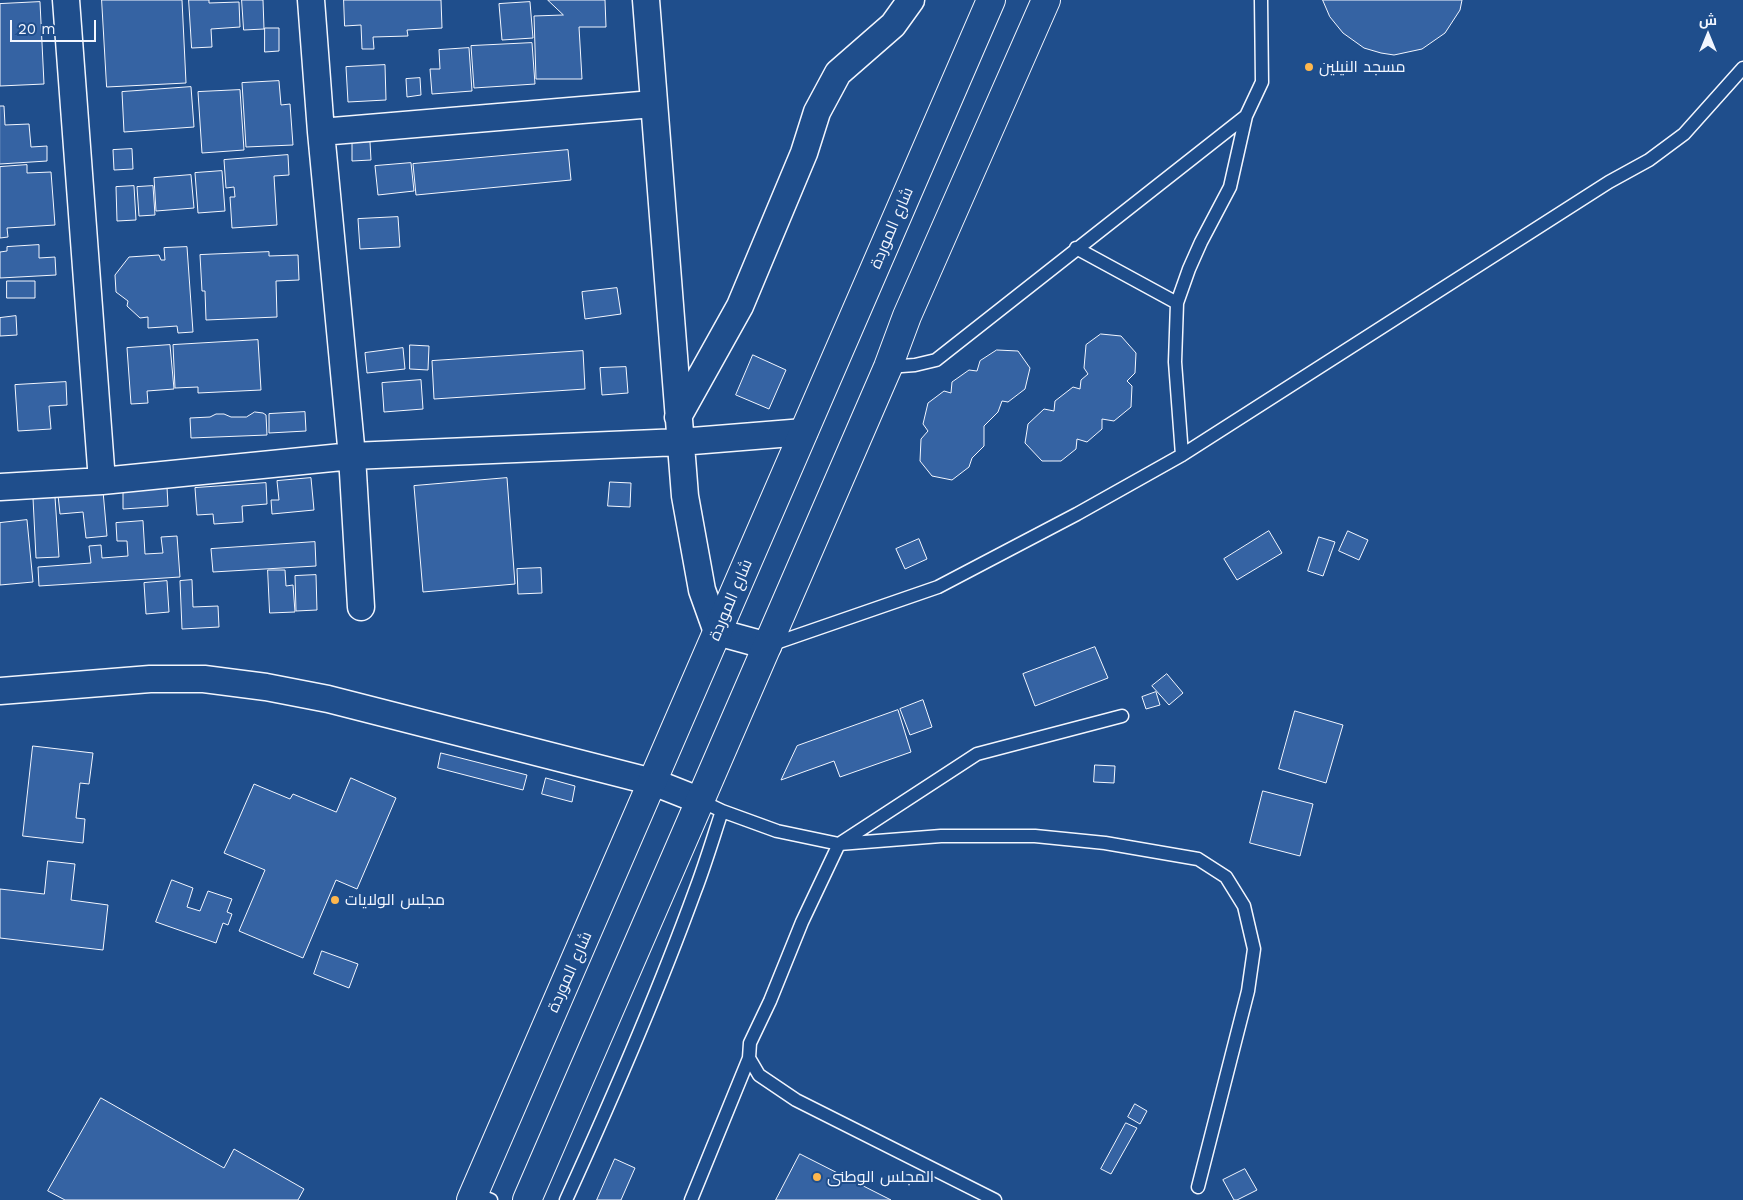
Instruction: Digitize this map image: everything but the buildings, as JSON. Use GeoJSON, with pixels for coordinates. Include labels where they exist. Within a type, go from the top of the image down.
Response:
{"type":"FeatureCollection","features":[{"type":"Feature","properties":{"kind":"main road","name":"شارع الموردة"},"geometry":{"type":"LineString","coordinates":[[479,1198],[717,632],[991,0]]}},
{"type":"Feature","properties":{"kind":"main road"},"geometry":{"type":"LineString","coordinates":[[528,1200],[711,806],[768,646],[888,367],[906,316],[1046,0]]}},
{"type":"Feature","properties":{"kind":"street"},"geometry":{"type":"LineString","coordinates":[[66,0],[102,481]]}},
{"type":"Feature","properties":{"kind":"street"},"geometry":{"type":"LineString","coordinates":[[311,0],[321,132],[352,456],[360,608]]}},
{"type":"Feature","properties":{"kind":"street"},"geometry":{"type":"LineString","coordinates":[[646,0],[685,496],[702,590],[717,632],[768,646]]}},
{"type":"Feature","properties":{"kind":"street"},"geometry":{"type":"LineString","coordinates":[[679,430],[740,306],[804,153],[817,112],[838,73],[893,25],[911,0]]}},
{"type":"Feature","properties":{"kind":"street"},"geometry":{"type":"LineString","coordinates":[[321,132],[653,104]]}},
{"type":"Feature","properties":{"kind":"street"},"geometry":{"type":"LineString","coordinates":[[0,487],[102,481],[352,456],[679,430],[804,432]]}},
{"type":"Feature","properties":{"kind":"street"},"geometry":{"type":"LineString","coordinates":[[0,690],[150,679],[204,679],[266,687],[328,699],[653,782],[711,806]]}},
{"type":"Feature","properties":{"kind":"lane"},"geometry":{"type":"LineString","coordinates":[[1182,455],[1175,362],[1177,303],[1189,268],[1230,187],[1246,116],[1262,82],[1261,0]]}},
{"type":"Feature","properties":{"kind":"lane"},"geometry":{"type":"LineString","coordinates":[[768,646],[938,587],[1077,514],[1182,455],[1609,182],[1649,160],[1684,134],[1743,68]]}},
{"type":"Feature","properties":{"kind":"lane"},"geometry":{"type":"LineString","coordinates":[[888,367],[915,365],[936,360],[1246,116]]}},
{"type":"Feature","properties":{"kind":"lane"},"geometry":{"type":"LineString","coordinates":[[1076,248],[1177,303]]}},
{"type":"Feature","properties":{"kind":"lane"},"geometry":{"type":"LineString","coordinates":[[691,1200],[749,1058],[750,1043],[770,1001],[802,922],[839,844],[978,754],[1122,716]]}},
{"type":"Feature","properties":{"kind":"lane"},"geometry":{"type":"LineString","coordinates":[[566,1200],[668,962],[696,890],[711,806],[777,832],[839,844],[941,836],[1034,836],[1105,842],[1198,859],[1226,878],[1244,906],[1254,949],[1248,991],[1198,1187]]}},
{"type":"Feature","properties":{"kind":"lane"},"geometry":{"type":"LineString","coordinates":[[749,1058],[758,1075],[796,1100],[995,1200]]}},
{"type":"Feature","properties":{"kind":"place","name":"مسجد النيلين"},"geometry":{"type":"Point","coordinates":[1309,67]}},
{"type":"Feature","properties":{"kind":"place","name":"مجلس الولايات"},"geometry":{"type":"Point","coordinates":[335,900]}},
{"type":"Feature","properties":{"kind":"place","name":"المجلس الوطنى"},"geometry":{"type":"Point","coordinates":[817,1177]}}]}
